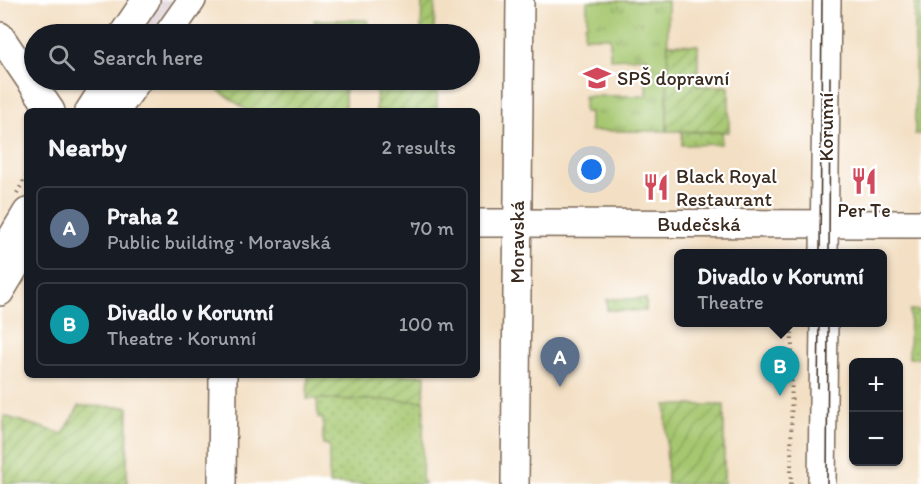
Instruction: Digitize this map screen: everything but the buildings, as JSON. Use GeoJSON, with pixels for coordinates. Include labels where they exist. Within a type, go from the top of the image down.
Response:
{"type":"FeatureCollection","features":[{"type":"Feature","properties":{"kind":"street"},"geometry":{"type":"LineString","coordinates":[[130,24],[146,0]]}},
{"type":"Feature","properties":{"kind":"street"},"geometry":{"type":"LineString","coordinates":[[146,24],[162,0]]}},
{"type":"Feature","properties":{"kind":"street"},"geometry":{"type":"LineString","coordinates":[[157,24],[173,0]]}},
{"type":"Feature","properties":{"kind":"street"},"geometry":{"type":"LineString","coordinates":[[175,24],[192,0]]}},
{"type":"Feature","properties":{"kind":"street","name":"Moravská"},"geometry":{"type":"LineString","coordinates":[[515,484],[520,0]]}},
{"type":"Feature","properties":{"kind":"street","name":"Korunní"},"geometry":{"type":"LineString","coordinates":[[824,249],[827,0]]}},
{"type":"Feature","properties":{"kind":"street"},"geometry":{"type":"LineString","coordinates":[[0,36],[24,71]]}},
{"type":"Feature","properties":{"kind":"street"},"geometry":{"type":"LineString","coordinates":[[37,90],[49,108]]}},
{"type":"Feature","properties":{"kind":"street"},"geometry":{"type":"LineString","coordinates":[[76,108],[87,90]]}},
{"type":"Feature","properties":{"kind":"street"},"geometry":{"type":"LineString","coordinates":[[91,108],[103,90]]}},
{"type":"Feature","properties":{"kind":"street"},"geometry":{"type":"LineString","coordinates":[[101,108],[113,90]]}},
{"type":"Feature","properties":{"kind":"street"},"geometry":{"type":"LineString","coordinates":[[118,108],[131,90]]}},
{"type":"Feature","properties":{"kind":"street"},"geometry":{"type":"LineString","coordinates":[[0,237],[24,198]]}},
{"type":"Feature","properties":{"kind":"street"},"geometry":{"type":"LineString","coordinates":[[0,257],[24,217]]}},
{"type":"Feature","properties":{"kind":"street","name":"Budečská"},"geometry":{"type":"LineString","coordinates":[[480,223],[921,224]]}},
{"type":"Feature","properties":{"kind":"street"},"geometry":{"type":"LineString","coordinates":[[0,274],[24,235]]}},
{"type":"Feature","properties":{"kind":"street"},"geometry":{"type":"LineString","coordinates":[[0,292],[24,252]]}},
{"type":"Feature","properties":{"kind":"street"},"geometry":{"type":"LineString","coordinates":[[805,484],[806,375],[824,327]]}},
{"type":"Feature","properties":{"kind":"street"},"geometry":{"type":"LineString","coordinates":[[822,484],[824,327]]}},
{"type":"Feature","properties":{"kind":"street"},"geometry":{"type":"LineString","coordinates":[[222,484],[223,378]]}},
{"type":"Feature","properties":{"kind":"path"},"geometry":{"type":"LineString","coordinates":[[791,484],[792,327]]}},
{"type":"Feature","properties":{"kind":"shaded area"},"geometry":{"type":"Polygon","coordinates":[[[158,0],[177,0],[161,24],[142,24],[158,0]]]}},
{"type":"Feature","properties":{"kind":"green space"},"geometry":{"type":"Polygon","coordinates":[[[587,1],[668,1],[667,131],[590,131],[590,112],[584,112],[584,96],[646,96],[647,57],[610,59],[610,37],[584,37],[587,24],[587,1]]]}},
{"type":"Feature","properties":{"kind":"green space"},"geometry":{"type":"Polygon","coordinates":[[[422,2],[435,2],[434,24],[421,24],[422,2]]]}},
{"type":"Feature","properties":{"kind":"green space"},"geometry":{"type":"Polygon","coordinates":[[[915,4],[921,4],[921,134],[915,134],[915,4]]]}},
{"type":"Feature","properties":{"kind":"green space"},"geometry":{"type":"Polygon","coordinates":[[[314,20],[368,20],[368,24],[315,24],[314,20]]]}},
{"type":"Feature","properties":{"kind":"green space"},"geometry":{"type":"Polygon","coordinates":[[[668,44],[698,45],[698,86],[729,86],[729,132],[667,131],[668,44]]]}},
{"type":"Feature","properties":{"kind":"green space"},"geometry":{"type":"Polygon","coordinates":[[[218,90],[345,90],[345,108],[244,108],[218,90]]]}},
{"type":"Feature","properties":{"kind":"green space"},"geometry":{"type":"Polygon","coordinates":[[[377,90],[438,90],[437,108],[376,108],[377,90]]]}},
{"type":"Feature","properties":{"kind":"green space"},"geometry":{"type":"Polygon","coordinates":[[[682,132],[722,132],[721,144],[682,145],[682,132]]]}},
{"type":"Feature","properties":{"kind":"green space"},"geometry":{"type":"Polygon","coordinates":[[[607,299],[646,299],[646,311],[607,310],[607,299]]]}},
{"type":"Feature","properties":{"kind":"green space"},"geometry":{"type":"Polygon","coordinates":[[[910,310],[921,311],[921,358],[909,358],[910,310]]]}},
{"type":"Feature","properties":{"kind":"green space"},"geometry":{"type":"Polygon","coordinates":[[[308,378],[425,378],[424,401],[307,399],[308,378]]]}},
{"type":"Feature","properties":{"kind":"green space"},"geometry":{"type":"Polygon","coordinates":[[[317,399],[424,401],[422,483],[427,484],[329,484],[329,445],[323,444],[323,419],[318,418],[317,399]]]}},
{"type":"Feature","properties":{"kind":"green space"},"geometry":{"type":"Polygon","coordinates":[[[666,405],[724,405],[724,484],[667,484],[666,405]]]}},
{"type":"Feature","properties":{"kind":"green space"},"geometry":{"type":"Polygon","coordinates":[[[79,406],[128,407],[127,484],[4,484],[4,416],[63,434],[79,406]]]}},
{"type":"Feature","properties":{"kind":"tram line"},"geometry":{"type":"LineString","coordinates":[[820,249],[822,0]]}},
{"type":"Feature","properties":{"kind":"tram line"},"geometry":{"type":"LineString","coordinates":[[829,249],[830,77]]}},
{"type":"Feature","properties":{"kind":"tram line"},"geometry":{"type":"LineString","coordinates":[[818,388],[819,327]]}},
{"type":"Feature","properties":{"kind":"tram line"},"geometry":{"type":"LineString","coordinates":[[827,484],[828,327]]}},
{"type":"Feature","properties":{"kind":"place","name":"SPŠ dopravní"},"geometry":{"type":"Point","coordinates":[597,78]}},
{"type":"Feature","properties":{"kind":"place","name":"Per Te"},"geometry":{"type":"Point","coordinates":[864,181]}},
{"type":"Feature","properties":{"kind":"place","name":"Black Royal Restaurant"},"geometry":{"type":"Point","coordinates":[656,187]}},
{"type":"Feature","properties":{"kind":"place","name":"Praha 2"},"geometry":{"type":"Point","coordinates":[560,387]}},
{"type":"Feature","properties":{"kind":"place","name":"Divadlo v Korunní"},"geometry":{"type":"Point","coordinates":[780,396]}}]}
